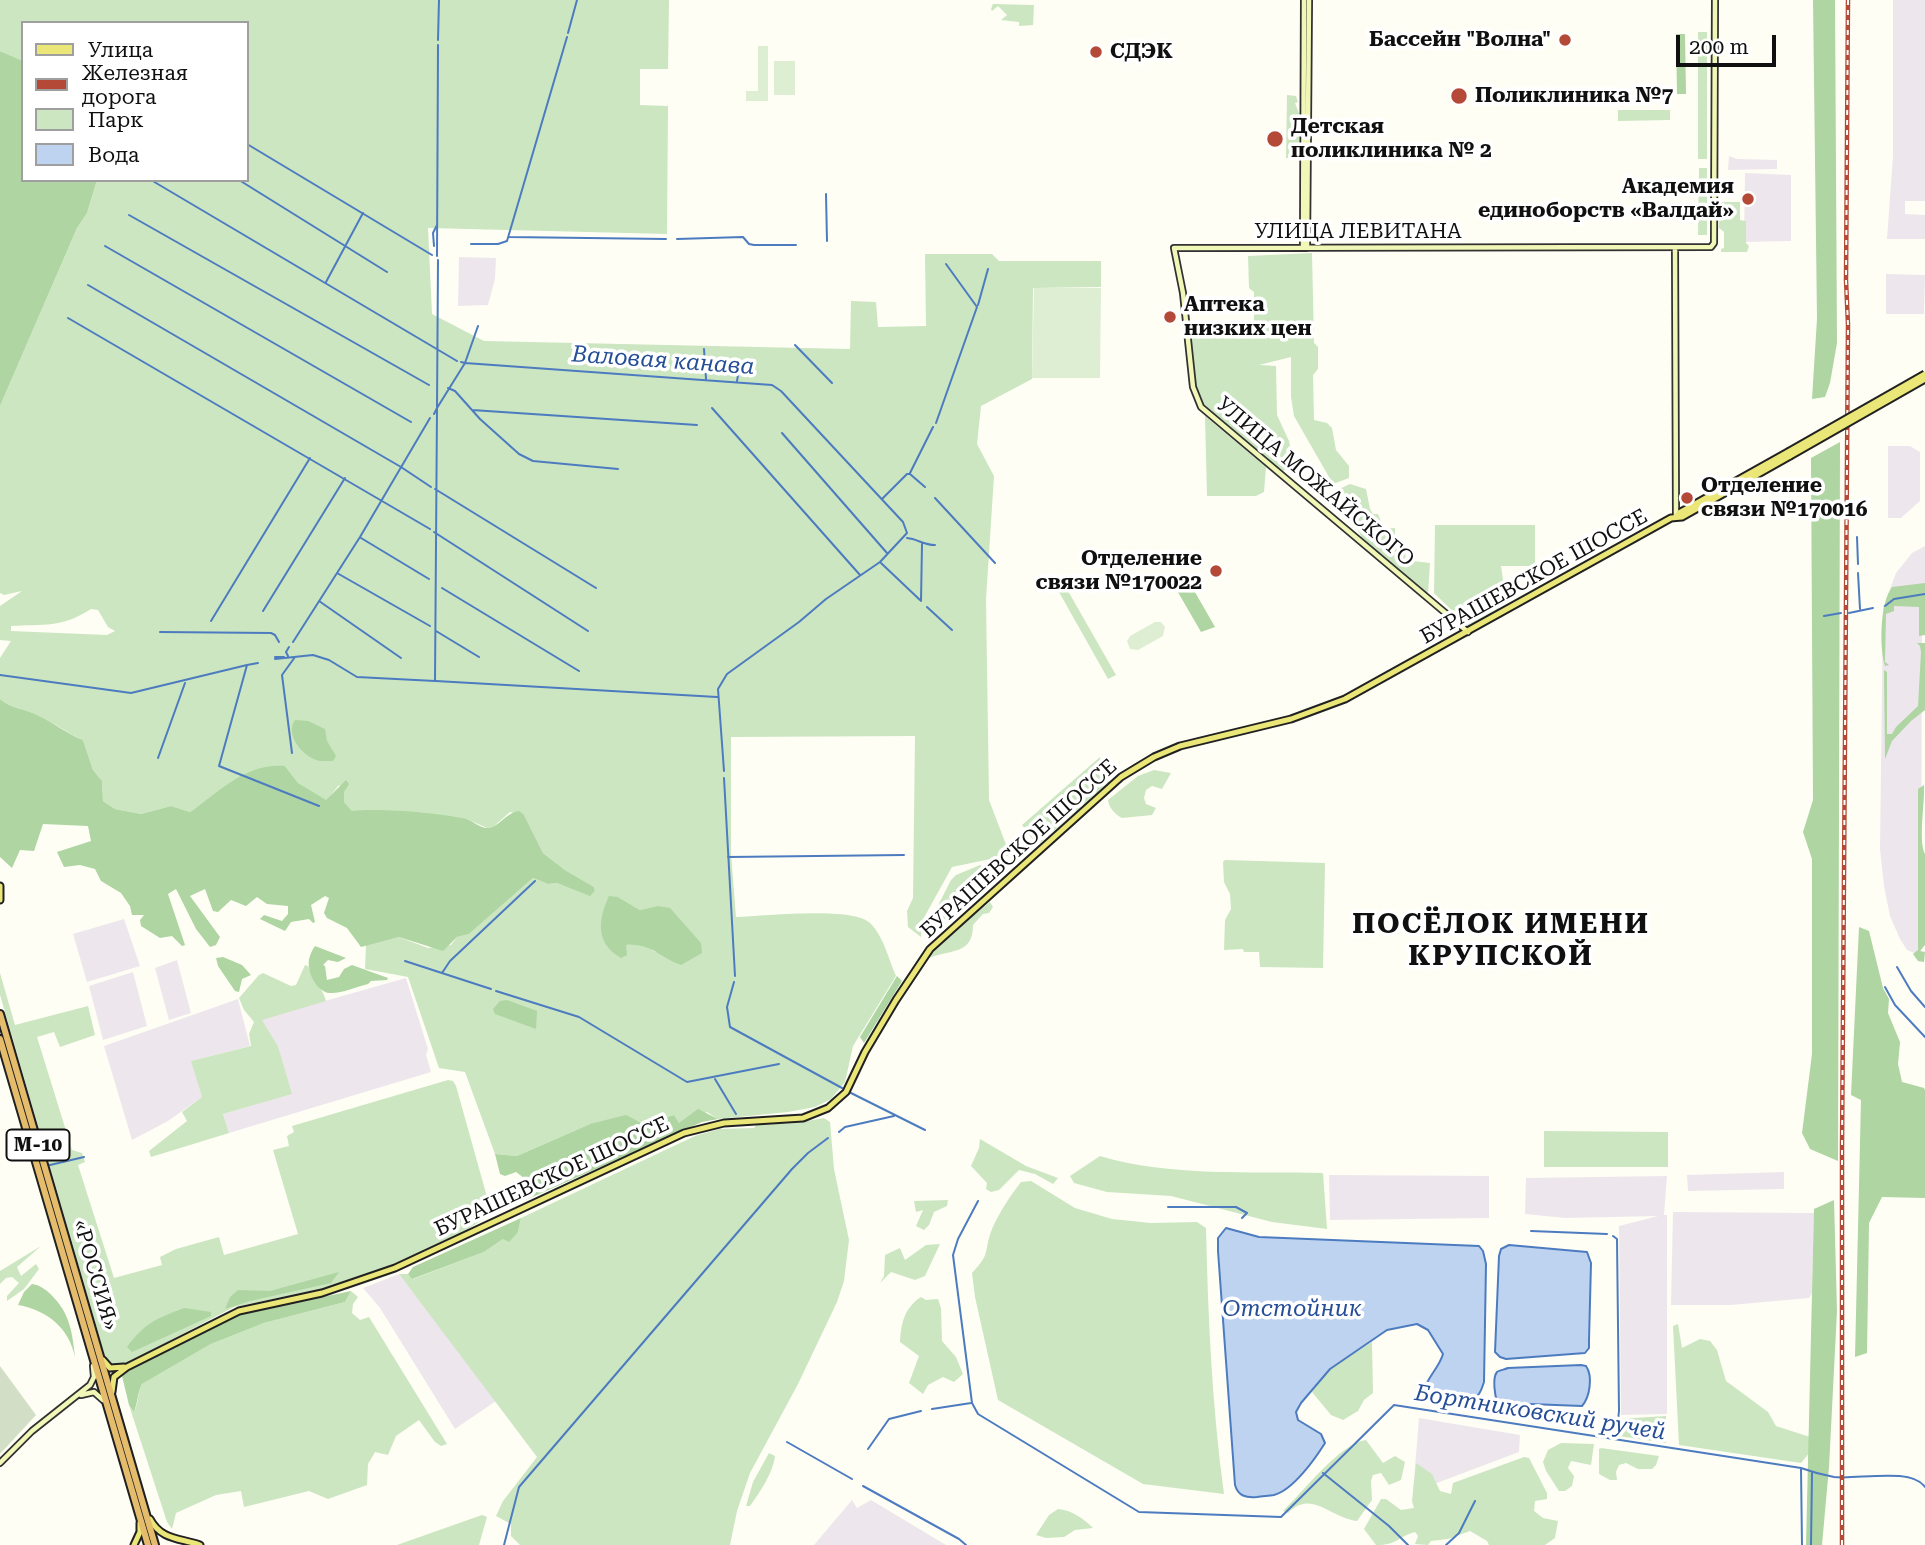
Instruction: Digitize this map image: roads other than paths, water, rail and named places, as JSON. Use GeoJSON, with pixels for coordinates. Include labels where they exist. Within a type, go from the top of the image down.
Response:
{"type":"FeatureCollection","features":[{"type":"Feature","properties":{"kind":"highway","name":"«РОССИЯ»"},"geometry":{"type":"LineString","coordinates":[[0,1014],[110,1414],[155,1545]]}},
{"type":"Feature","properties":{"kind":"highway","name":"«РОССИЯ»"},"geometry":{"type":"LineString","coordinates":[[0,1039],[95,1352],[112,1398],[142,1511],[148,1545]]}},
{"type":"Feature","properties":{"kind":"main road"},"geometry":{"type":"LineString","coordinates":[[1304,0],[1305,248]]}},
{"type":"Feature","properties":{"kind":"main road"},"geometry":{"type":"LineString","coordinates":[[1305,248],[1309,0]]}},
{"type":"Feature","properties":{"kind":"main road","name":"УЛИЦА ЛЕВИТАНА"},"geometry":{"type":"LineString","coordinates":[[1174,248],[1711,247],[1714,244],[1715,0]]}},
{"type":"Feature","properties":{"kind":"main road"},"geometry":{"type":"LineString","coordinates":[[1293,248],[1300,240],[1303,220]]}},
{"type":"Feature","properties":{"kind":"main road","name":"УЛИЦА МОЖАЙСКОГО"},"geometry":{"type":"LineString","coordinates":[[1174,248],[1183,297],[1193,387],[1201,407],[1468,632]]}},
{"type":"Feature","properties":{"kind":"main road"},"geometry":{"type":"LineString","coordinates":[[1675,248],[1676,517]]}},
{"type":"Feature","properties":{"kind":"main road","name":"БУРАШЕВСКОЕ ШОССЕ"},"geometry":{"type":"LineString","coordinates":[[127,1367],[239,1311],[322,1293],[394,1268],[694,1129],[724,1123],[800,1119],[823,1111],[846,1091],[890,1010],[930,949],[1121,776],[1180,746],[1267,726],[1345,699],[1925,376]]}},
{"type":"Feature","properties":{"kind":"main road"},"geometry":{"type":"LineString","coordinates":[[0,886],[0,900]]}},
{"type":"Feature","properties":{"kind":"main road"},"geometry":{"type":"LineString","coordinates":[[95,1352],[109,1367],[127,1367]]}},
{"type":"Feature","properties":{"kind":"main road"},"geometry":{"type":"LineString","coordinates":[[0,1462],[93,1380],[95,1352]]}},
{"type":"Feature","properties":{"kind":"main road"},"geometry":{"type":"LineString","coordinates":[[112,1398],[113,1379],[127,1367]]}},
{"type":"Feature","properties":{"kind":"main road"},"geometry":{"type":"LineString","coordinates":[[74,1398],[86,1392],[96,1393],[102,1397],[110,1414]]}},
{"type":"Feature","properties":{"kind":"main road"},"geometry":{"type":"LineString","coordinates":[[134,1545],[141,1526],[142,1511]]}},
{"type":"Feature","properties":{"kind":"main road"},"geometry":{"type":"LineString","coordinates":[[142,1511],[163,1535],[200,1545]]}},
{"type":"Feature","properties":{"kind":"water","name":"Отстойник"},"geometry":{"type":"Polygon","coordinates":[[[1226,1228],[1259,1237],[1479,1246],[1486,1264],[1484,1382],[1479,1394],[1472,1398],[1458,1398],[1424,1390],[1443,1354],[1428,1330],[1417,1324],[1387,1330],[1330,1369],[1301,1403],[1296,1412],[1298,1420],[1321,1434],[1325,1443],[1303,1473],[1289,1487],[1274,1495],[1246,1497],[1240,1494],[1235,1485],[1218,1251],[1218,1238],[1226,1228]]]}},
{"type":"Feature","properties":{"kind":"water"},"geometry":{"type":"Polygon","coordinates":[[[1509,1245],[1587,1252],[1591,1263],[1589,1348],[1585,1353],[1506,1359],[1495,1352],[1499,1256],[1501,1249],[1509,1245]]]}},
{"type":"Feature","properties":{"kind":"water"},"geometry":{"type":"Polygon","coordinates":[[[1586,1366],[1590,1381],[1582,1406],[1497,1402],[1494,1382],[1498,1372],[1508,1368],[1586,1366]]]}},
{"type":"Feature","properties":{"kind":"waterway"},"geometry":{"type":"LineString","coordinates":[[438,40],[439,0]]}},
{"type":"Feature","properties":{"kind":"waterway"},"geometry":{"type":"LineString","coordinates":[[568,33],[577,0]]}},
{"type":"Feature","properties":{"kind":"waterway"},"geometry":{"type":"LineString","coordinates":[[471,244],[498,244],[507,241],[567,37]]}},
{"type":"Feature","properties":{"kind":"waterway"},"geometry":{"type":"LineString","coordinates":[[437,256],[438,45]]}},
{"type":"Feature","properties":{"kind":"waterway"},"geometry":{"type":"LineString","coordinates":[[248,145],[432,255]]}},
{"type":"Feature","properties":{"kind":"waterway"},"geometry":{"type":"LineString","coordinates":[[154,182],[457,361]]}},
{"type":"Feature","properties":{"kind":"waterway"},"geometry":{"type":"LineString","coordinates":[[242,182],[387,272]]}},
{"type":"Feature","properties":{"kind":"waterway"},"geometry":{"type":"LineString","coordinates":[[826,194],[827,241]]}},
{"type":"Feature","properties":{"kind":"waterway"},"geometry":{"type":"LineString","coordinates":[[326,282],[363,213]]}},
{"type":"Feature","properties":{"kind":"waterway"},"geometry":{"type":"LineString","coordinates":[[129,215],[429,385]]}},
{"type":"Feature","properties":{"kind":"waterway"},"geometry":{"type":"LineString","coordinates":[[434,246],[433,233],[437,225]]}},
{"type":"Feature","properties":{"kind":"waterway"},"geometry":{"type":"LineString","coordinates":[[509,237],[666,239]]}},
{"type":"Feature","properties":{"kind":"waterway"},"geometry":{"type":"LineString","coordinates":[[677,239],[743,237],[749,244],[754,245],[796,245]]}},
{"type":"Feature","properties":{"kind":"waterway"},"geometry":{"type":"LineString","coordinates":[[105,246],[411,422]]}},
{"type":"Feature","properties":{"kind":"waterway"},"geometry":{"type":"LineString","coordinates":[[434,414],[437,408],[438,260]]}},
{"type":"Feature","properties":{"kind":"waterway"},"geometry":{"type":"LineString","coordinates":[[936,423],[977,307],[946,264]]}},
{"type":"Feature","properties":{"kind":"waterway"},"geometry":{"type":"LineString","coordinates":[[978,305],[988,269]]}},
{"type":"Feature","properties":{"kind":"waterway"},"geometry":{"type":"LineString","coordinates":[[88,285],[431,487]]}},
{"type":"Feature","properties":{"kind":"waterway"},"geometry":{"type":"LineString","coordinates":[[68,318],[430,529]]}},
{"type":"Feature","properties":{"kind":"waterway"},"geometry":{"type":"LineString","coordinates":[[461,362],[465,363],[478,326]]}},
{"type":"Feature","properties":{"kind":"waterway"},"geometry":{"type":"LineString","coordinates":[[795,345],[832,383]]}},
{"type":"Feature","properties":{"kind":"waterway"},"geometry":{"type":"LineString","coordinates":[[704,349],[706,379]]}},
{"type":"Feature","properties":{"kind":"waterway","name":"Валовая канава"},"geometry":{"type":"LineString","coordinates":[[275,659],[313,655],[329,660],[357,677],[435,681],[437,408],[465,363],[772,385],[781,391],[903,522],[907,533],[880,562],[727,674],[718,689],[724,771]]}},
{"type":"Feature","properties":{"kind":"waterway"},"geometry":{"type":"LineString","coordinates":[[737,381],[740,363],[748,363]]}},
{"type":"Feature","properties":{"kind":"waterway"},"geometry":{"type":"LineString","coordinates":[[448,388],[455,391],[480,419],[519,454],[533,461],[618,469]]}},
{"type":"Feature","properties":{"kind":"waterway"},"geometry":{"type":"LineString","coordinates":[[712,408],[860,575]]}},
{"type":"Feature","properties":{"kind":"waterway"},"geometry":{"type":"LineString","coordinates":[[472,410],[697,425]]}},
{"type":"Feature","properties":{"kind":"waterway"},"geometry":{"type":"LineString","coordinates":[[293,642],[360,537],[430,418]]}},
{"type":"Feature","properties":{"kind":"waterway"},"geometry":{"type":"LineString","coordinates":[[910,473],[933,427]]}},
{"type":"Feature","properties":{"kind":"waterway"},"geometry":{"type":"LineString","coordinates":[[782,433],[887,553]]}},
{"type":"Feature","properties":{"kind":"waterway"},"geometry":{"type":"LineString","coordinates":[[211,621],[310,458]]}},
{"type":"Feature","properties":{"kind":"waterway"},"geometry":{"type":"LineString","coordinates":[[882,499],[907,474],[925,487]]}},
{"type":"Feature","properties":{"kind":"waterway"},"geometry":{"type":"LineString","coordinates":[[263,611],[345,478]]}},
{"type":"Feature","properties":{"kind":"waterway"},"geometry":{"type":"LineString","coordinates":[[435,489],[596,588]]}},
{"type":"Feature","properties":{"kind":"waterway"},"geometry":{"type":"LineString","coordinates":[[935,498],[995,563]]}},
{"type":"Feature","properties":{"kind":"waterway"},"geometry":{"type":"LineString","coordinates":[[434,532],[588,631]]}},
{"type":"Feature","properties":{"kind":"waterway"},"geometry":{"type":"LineString","coordinates":[[1857,537],[1858,564]]}},
{"type":"Feature","properties":{"kind":"waterway"},"geometry":{"type":"LineString","coordinates":[[361,538],[429,579]]}},
{"type":"Feature","properties":{"kind":"waterway"},"geometry":{"type":"LineString","coordinates":[[907,538],[935,545]]}},
{"type":"Feature","properties":{"kind":"waterway"},"geometry":{"type":"LineString","coordinates":[[921,601],[922,544]]}},
{"type":"Feature","properties":{"kind":"waterway"},"geometry":{"type":"LineString","coordinates":[[881,563],[920,600]]}},
{"type":"Feature","properties":{"kind":"waterway"},"geometry":{"type":"LineString","coordinates":[[337,573],[430,626]]}},
{"type":"Feature","properties":{"kind":"waterway"},"geometry":{"type":"LineString","coordinates":[[1858,573],[1860,609]]}},
{"type":"Feature","properties":{"kind":"waterway"},"geometry":{"type":"LineString","coordinates":[[442,588],[579,671]]}},
{"type":"Feature","properties":{"kind":"waterway"},"geometry":{"type":"LineString","coordinates":[[1885,606],[1894,599],[1925,594]]}},
{"type":"Feature","properties":{"kind":"waterway"},"geometry":{"type":"LineString","coordinates":[[319,601],[401,658]]}},
{"type":"Feature","properties":{"kind":"waterway"},"geometry":{"type":"LineString","coordinates":[[927,607],[952,630]]}},
{"type":"Feature","properties":{"kind":"waterway"},"geometry":{"type":"LineString","coordinates":[[1849,613],[1873,608]]}},
{"type":"Feature","properties":{"kind":"waterway"},"geometry":{"type":"LineString","coordinates":[[1824,616],[1841,613]]}},
{"type":"Feature","properties":{"kind":"waterway"},"geometry":{"type":"LineString","coordinates":[[436,631],[479,657]]}},
{"type":"Feature","properties":{"kind":"waterway"},"geometry":{"type":"LineString","coordinates":[[160,632],[271,633],[279,642]]}},
{"type":"Feature","properties":{"kind":"waterway"},"geometry":{"type":"LineString","coordinates":[[288,656],[286,652],[289,647]]}},
{"type":"Feature","properties":{"kind":"waterway"},"geometry":{"type":"LineString","coordinates":[[275,657],[284,657]]}},
{"type":"Feature","properties":{"kind":"waterway"},"geometry":{"type":"LineString","coordinates":[[292,753],[282,675],[295,657]]}},
{"type":"Feature","properties":{"kind":"waterway"},"geometry":{"type":"LineString","coordinates":[[258,663],[247,665],[219,766],[319,806]]}},
{"type":"Feature","properties":{"kind":"waterway"},"geometry":{"type":"LineString","coordinates":[[0,675],[131,693],[247,665]]}},
{"type":"Feature","properties":{"kind":"waterway","name":"Валовая канава"},"geometry":{"type":"LineString","coordinates":[[436,681],[717,697]]}},
{"type":"Feature","properties":{"kind":"waterway"},"geometry":{"type":"LineString","coordinates":[[158,758],[185,683]]}},
{"type":"Feature","properties":{"kind":"waterway","name":"Валовая канава"},"geometry":{"type":"LineString","coordinates":[[724,778],[735,976]]}},
{"type":"Feature","properties":{"kind":"waterway"},"geometry":{"type":"LineString","coordinates":[[728,857],[904,855]]}},
{"type":"Feature","properties":{"kind":"waterway"},"geometry":{"type":"LineString","coordinates":[[442,973],[450,961],[535,881]]}},
{"type":"Feature","properties":{"kind":"waterway"},"geometry":{"type":"LineString","coordinates":[[405,961],[491,989]]}},
{"type":"Feature","properties":{"kind":"waterway"},"geometry":{"type":"LineString","coordinates":[[1897,967],[1911,991],[1925,1007]]}},
{"type":"Feature","properties":{"kind":"waterway","name":"Бортниковский ручей"},"geometry":{"type":"LineString","coordinates":[[734,982],[727,1007],[730,1027],[842,1088]]}},
{"type":"Feature","properties":{"kind":"waterway"},"geometry":{"type":"LineString","coordinates":[[1885,987],[1895,1005],[1925,1037]]}},
{"type":"Feature","properties":{"kind":"waterway"},"geometry":{"type":"LineString","coordinates":[[496,991],[579,1017],[687,1082],[779,1064]]}},
{"type":"Feature","properties":{"kind":"waterway"},"geometry":{"type":"LineString","coordinates":[[715,1079],[736,1114]]}},
{"type":"Feature","properties":{"kind":"waterway","name":"Бортниковский ручей"},"geometry":{"type":"LineString","coordinates":[[851,1093],[925,1130]]}},
{"type":"Feature","properties":{"kind":"waterway"},"geometry":{"type":"LineString","coordinates":[[839,1132],[845,1127],[894,1116]]}},
{"type":"Feature","properties":{"kind":"waterway"},"geometry":{"type":"LineString","coordinates":[[504,1545],[519,1487],[792,1169],[828,1138]]}},
{"type":"Feature","properties":{"kind":"waterway"},"geometry":{"type":"LineString","coordinates":[[50,1165],[84,1157]]}},
{"type":"Feature","properties":{"kind":"waterway","name":"Бортниковский ручей"},"geometry":{"type":"LineString","coordinates":[[978,1201],[958,1239],[953,1255],[972,1403],[978,1414],[1139,1512],[1281,1517],[1394,1405],[1801,1468],[1834,1477],[1908,1477],[1925,1487]]}},
{"type":"Feature","properties":{"kind":"waterway"},"geometry":{"type":"LineString","coordinates":[[1168,1207],[1236,1207],[1247,1213],[1242,1218]]}},
{"type":"Feature","properties":{"kind":"waterway"},"geometry":{"type":"LineString","coordinates":[[1531,1231],[1607,1234]]}},
{"type":"Feature","properties":{"kind":"waterway"},"geometry":{"type":"LineString","coordinates":[[1613,1236],[1617,1239],[1619,1411],[1616,1439]]}},
{"type":"Feature","properties":{"kind":"waterway"},"geometry":{"type":"LineString","coordinates":[[932,1409],[971,1403]]}},
{"type":"Feature","properties":{"kind":"waterway"},"geometry":{"type":"LineString","coordinates":[[868,1449],[889,1419],[921,1411]]}},
{"type":"Feature","properties":{"kind":"waterway"},"geometry":{"type":"LineString","coordinates":[[787,1442],[852,1479]]}},
{"type":"Feature","properties":{"kind":"waterway"},"geometry":{"type":"LineString","coordinates":[[1801,1469],[1802,1545]]}},
{"type":"Feature","properties":{"kind":"waterway"},"geometry":{"type":"LineString","coordinates":[[1323,1473],[1389,1526],[1408,1545]]}},
{"type":"Feature","properties":{"kind":"waterway"},"geometry":{"type":"LineString","coordinates":[[1811,1545],[1812,1473]]}},
{"type":"Feature","properties":{"kind":"waterway"},"geometry":{"type":"LineString","coordinates":[[863,1486],[966,1545]]}},
{"type":"Feature","properties":{"kind":"waterway"},"geometry":{"type":"LineString","coordinates":[[1446,1545],[1459,1533],[1475,1501]]}},
{"type":"Feature","properties":{"kind":"railway"},"geometry":{"type":"LineString","coordinates":[[1842,1545],[1848,0]]}},
{"type":"Feature","properties":{"kind":"place","name":"Бассейн \"Волна\""},"geometry":{"type":"Point","coordinates":[1565,40]}},
{"type":"Feature","properties":{"kind":"place","name":"СДЭК"},"geometry":{"type":"Point","coordinates":[1096,52]}},
{"type":"Feature","properties":{"kind":"place","name":"Поликлиника №7"},"geometry":{"type":"Point","coordinates":[1459,96]}},
{"type":"Feature","properties":{"kind":"place","name":"Детская поликлиника № 2"},"geometry":{"type":"Point","coordinates":[1275,139]}},
{"type":"Feature","properties":{"kind":"place","name":"Академия единоборств «Валдай»"},"geometry":{"type":"Point","coordinates":[1748,199]}},
{"type":"Feature","properties":{"kind":"place","name":"Аптека низких цен"},"geometry":{"type":"Point","coordinates":[1170,317]}},
{"type":"Feature","properties":{"kind":"place","name":"Отделение связи №170016"},"geometry":{"type":"Point","coordinates":[1687,498]}},
{"type":"Feature","properties":{"kind":"place","name":"Отделение связи №170022"},"geometry":{"type":"Point","coordinates":[1216,571]}},
{"type":"Feature","properties":{"kind":"district","name":"ПОСЁЛОК ИМЕНИ КРУПСКОЙ"},"geometry":{"type":"Point","coordinates":[1501,941]}}]}
